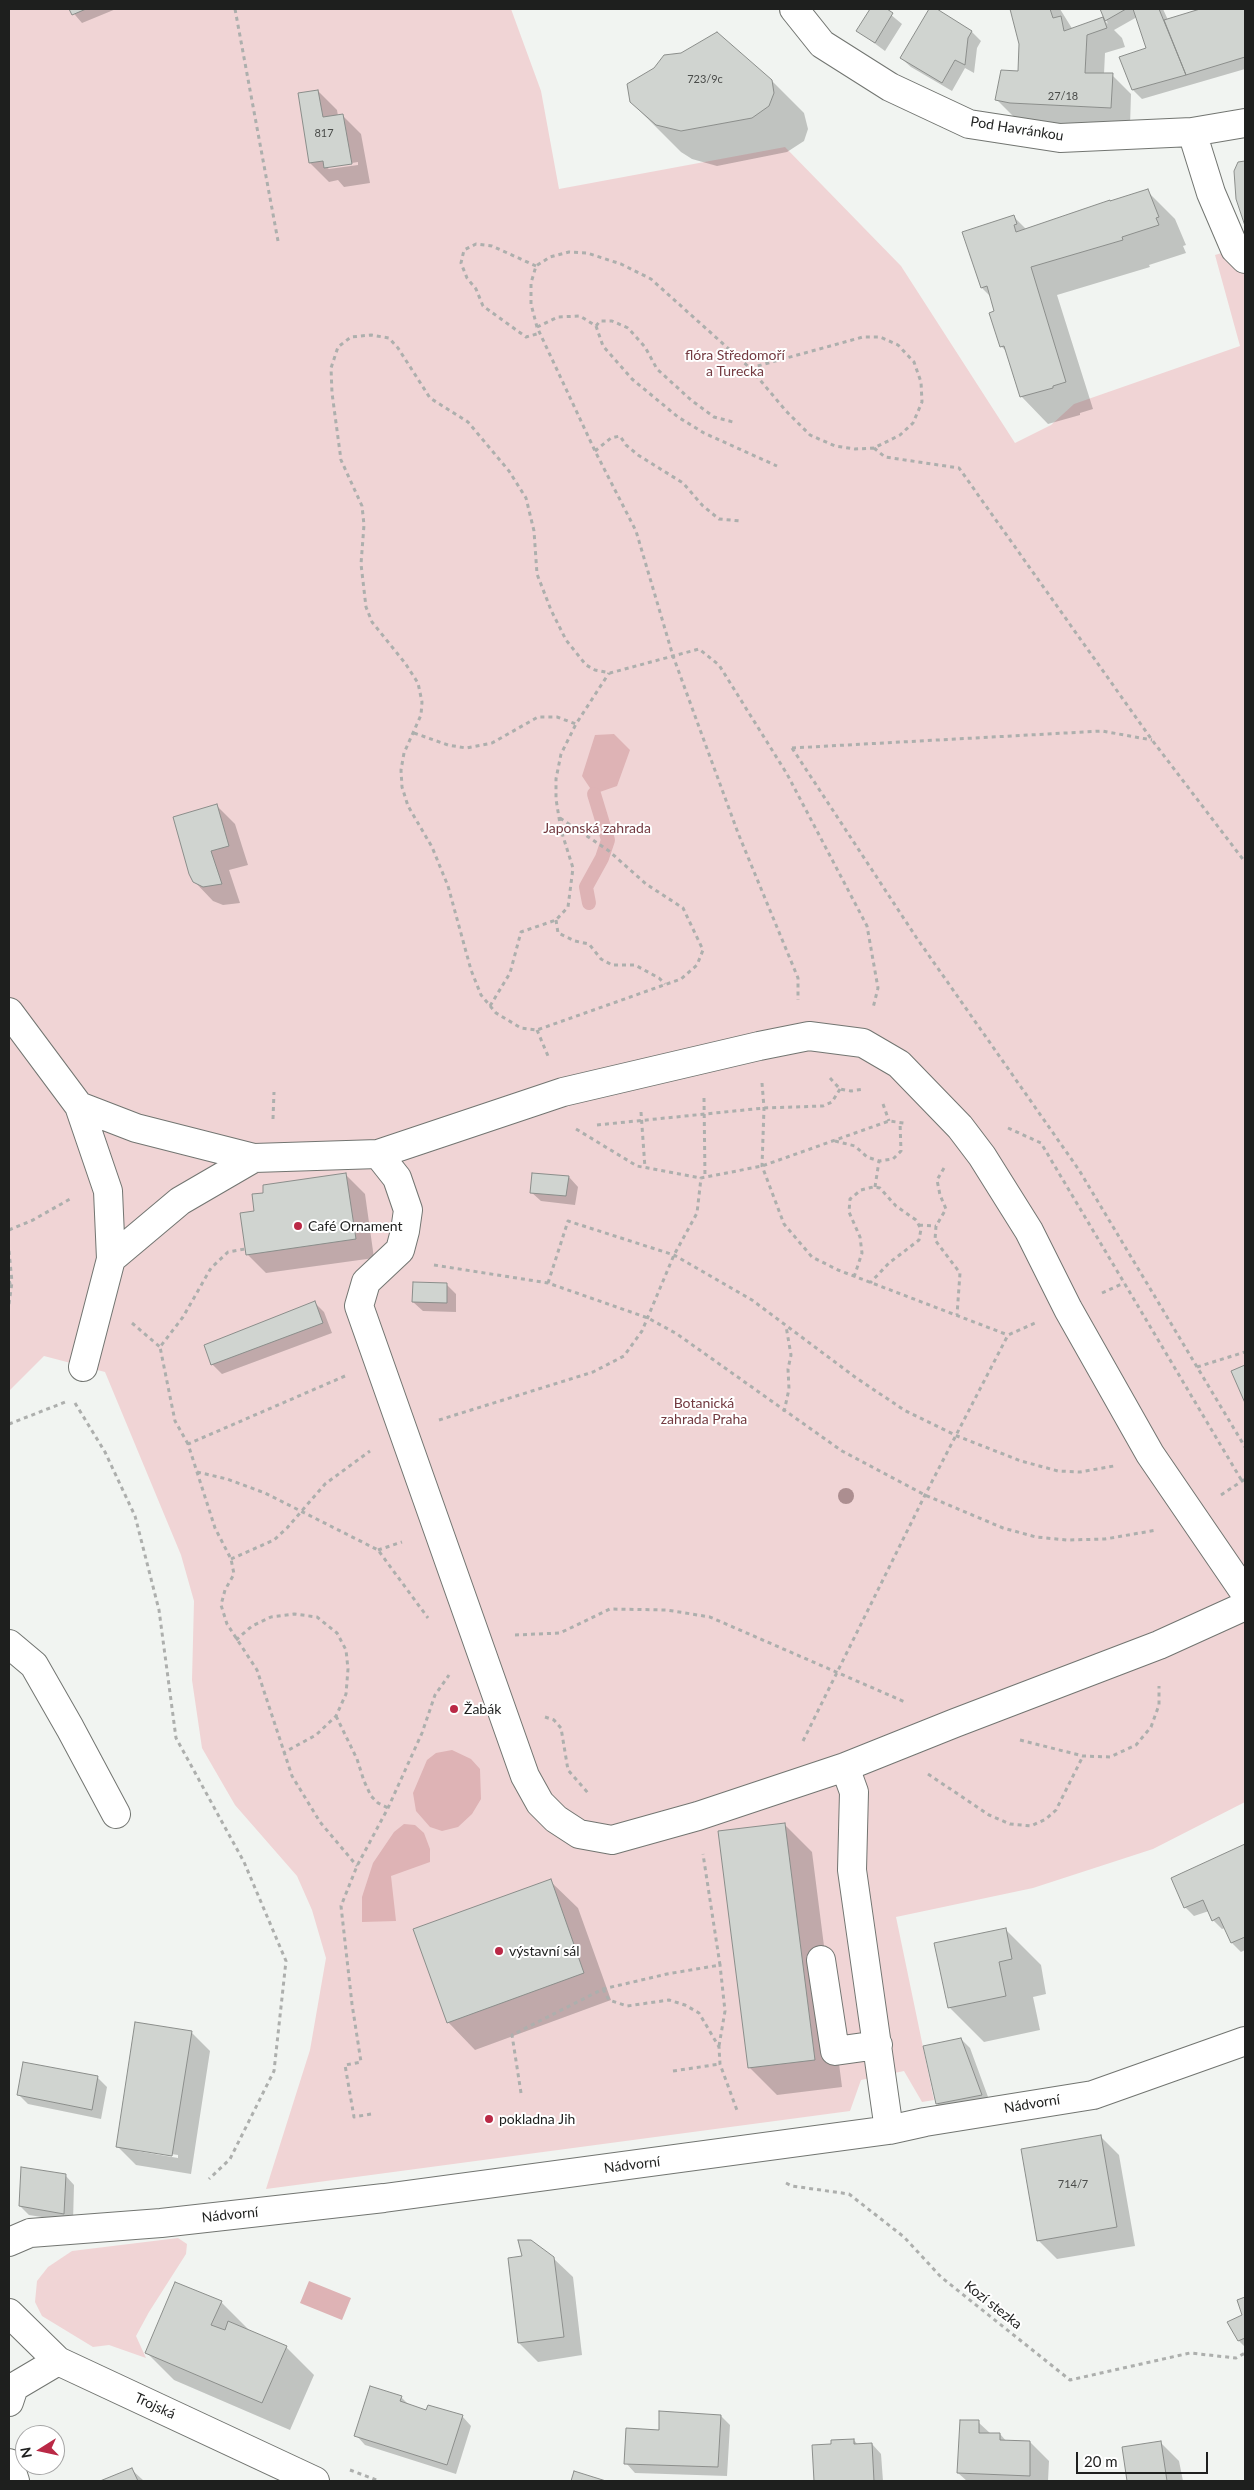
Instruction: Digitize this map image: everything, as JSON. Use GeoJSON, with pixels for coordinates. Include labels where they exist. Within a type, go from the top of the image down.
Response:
{"type":"FeatureCollection","features":[{"type":"Feature","properties":{"kind":"street","name":"Pod Havránkou"},"geometry":{"type":"LineString","coordinates":[[794,9],[822,44],[890,87],[969,124],[1060,138],[1192,132],[1245,123]]}},
{"type":"Feature","properties":{"kind":"street"},"geometry":{"type":"LineString","coordinates":[[1192,132],[1211,193],[1235,249],[1245,259]]}},
{"type":"Feature","properties":{"kind":"street"},"geometry":{"type":"LineString","coordinates":[[9,1012],[79,1106],[105,1177],[108,1191],[111,1259],[83,1367]]}},
{"type":"Feature","properties":{"kind":"street"},"geometry":{"type":"LineString","coordinates":[[79,1106],[136,1128],[254,1158],[378,1154],[562,1092],[697,1060],[810,1036],[863,1042],[899,1064],[966,1136],[982,1156],[1029,1231],[1068,1309],[1150,1454],[1193,1514],[1245,1593]]}},
{"type":"Feature","properties":{"kind":"street"},"geometry":{"type":"LineString","coordinates":[[378,1154],[397,1178],[408,1210],[400,1250],[366,1282],[359,1306],[525,1776],[540,1803],[556,1819],[579,1834],[612,1840],[698,1816],[845,1767],[1159,1645],[1245,1606]]}},
{"type":"Feature","properties":{"kind":"street"},"geometry":{"type":"LineString","coordinates":[[111,1259],[180,1201],[254,1158]]}},
{"type":"Feature","properties":{"kind":"street"},"geometry":{"type":"LineString","coordinates":[[9,1644],[34,1665],[116,1814]]}},
{"type":"Feature","properties":{"kind":"street"},"geometry":{"type":"LineString","coordinates":[[845,1767],[854,1792],[852,1870],[889,2130]]}},
{"type":"Feature","properties":{"kind":"street"},"geometry":{"type":"LineString","coordinates":[[821,1960],[835,2051],[878,2045]]}},
{"type":"Feature","properties":{"kind":"street","name":"Nádvorní"},"geometry":{"type":"LineString","coordinates":[[9,2242],[30,2233],[161,2223],[355,2201],[758,2149],[889,2130],[925,2122],[1093,2094],[1245,2041]]}},
{"type":"Feature","properties":{"kind":"street","name":"Trojská"},"geometry":{"type":"LineString","coordinates":[[9,2313],[58,2361],[315,2481]]}},
{"type":"Feature","properties":{"kind":"street"},"geometry":{"type":"LineString","coordinates":[[9,2402],[14,2387],[58,2361]]}},
{"type":"Feature","properties":{"kind":"street"},"geometry":{"type":"LineString","coordinates":[[9,2463],[16,2481]]}},
{"type":"Feature","properties":{"kind":"path"},"geometry":{"type":"LineString","coordinates":[[235,9],[278,241]]}},
{"type":"Feature","properties":{"kind":"path"},"geometry":{"type":"LineString","coordinates":[[536,266],[492,246],[476,244],[464,250],[461,263],[467,278],[476,288],[483,306],[526,337],[540,333]]}},
{"type":"Feature","properties":{"kind":"path"},"geometry":{"type":"LineString","coordinates":[[750,368],[863,337],[880,337],[898,345],[914,362],[921,382],[922,402],[913,424],[900,435],[874,448],[856,449],[836,446],[810,435],[786,411],[750,368],[651,279],[621,264],[587,253],[569,252],[550,257],[536,266],[531,283],[531,304],[537,326],[595,452],[636,531],[674,656],[738,833],[798,978]]}},
{"type":"Feature","properties":{"kind":"path"},"geometry":{"type":"LineString","coordinates":[[537,326],[558,317],[580,316],[596,326],[603,346],[632,379],[678,417],[704,433],[777,466]]}},
{"type":"Feature","properties":{"kind":"path"},"geometry":{"type":"LineString","coordinates":[[596,326],[600,321],[612,321],[628,328],[644,347],[657,369],[691,400],[714,417],[733,422]]}},
{"type":"Feature","properties":{"kind":"path"},"geometry":{"type":"LineString","coordinates":[[560,818],[609,851],[646,884],[682,908],[695,929],[703,950],[697,965],[681,979],[538,1030],[521,1028],[496,1013],[481,994],[471,970],[448,886],[432,847],[408,806],[402,787],[401,770],[404,753],[421,715],[422,702],[418,683],[405,663],[372,622],[366,607],[361,564],[364,525],[362,506],[342,460],[330,368],[338,347],[351,337],[371,335],[389,338],[398,348],[430,398],[468,422],[509,470],[526,498],[534,531],[537,574],[551,610],[566,640],[586,665],[595,670],[610,673],[699,649],[719,665],[788,774],[867,926],[878,988]]}},
{"type":"Feature","properties":{"kind":"path"},"geometry":{"type":"LineString","coordinates":[[595,452],[611,438],[620,436],[638,455],[684,483],[703,506],[719,518],[740,521]]}},
{"type":"Feature","properties":{"kind":"path"},"geometry":{"type":"LineString","coordinates":[[874,448],[886,457],[959,468],[1152,740],[1245,862]]}},
{"type":"Feature","properties":{"kind":"path"},"geometry":{"type":"LineString","coordinates":[[490,1006],[510,973],[521,932],[556,920],[568,907],[574,868],[562,830],[556,799],[556,778],[561,754],[576,724],[610,673]]}},
{"type":"Feature","properties":{"kind":"path"},"geometry":{"type":"LineString","coordinates":[[414,733],[448,745],[466,748],[492,744],[538,717],[557,717],[576,724]]}},
{"type":"Feature","properties":{"kind":"path"},"geometry":{"type":"LineString","coordinates":[[1152,740],[1102,732],[792,748],[916,937],[1080,1170],[1245,1447]]}},
{"type":"Feature","properties":{"kind":"path"},"geometry":{"type":"LineString","coordinates":[[556,920],[558,933],[575,941],[589,944],[601,959],[612,965],[635,965],[659,978],[664,984]]}},
{"type":"Feature","properties":{"kind":"path"},"geometry":{"type":"LineString","coordinates":[[538,1030],[550,1061]]}},
{"type":"Feature","properties":{"kind":"path"},"geometry":{"type":"LineString","coordinates":[[759,1046],[764,1108],[762,1166],[784,1224],[812,1257],[854,1277],[1008,1335]]}},
{"type":"Feature","properties":{"kind":"path"},"geometry":{"type":"LineString","coordinates":[[231,1560],[274,1540],[287,1528],[325,1484],[340,1471],[403,1431],[593,1372],[624,1356],[642,1331],[674,1255],[697,1213],[703,1178],[705,1114],[697,1060]]}},
{"type":"Feature","properties":{"kind":"path"},"geometry":{"type":"LineString","coordinates":[[634,1075],[637,1082],[642,1121],[645,1168]]}},
{"type":"Feature","properties":{"kind":"path"},"geometry":{"type":"LineString","coordinates":[[594,1125],[764,1108],[823,1106],[832,1102],[840,1089]]}},
{"type":"Feature","properties":{"kind":"path"},"geometry":{"type":"LineString","coordinates":[[957,1315],[960,1273],[935,1240],[936,1226],[946,1210],[937,1180],[948,1160],[966,1136],[985,1121],[1011,1128],[1041,1144],[1242,1481]]}},
{"type":"Feature","properties":{"kind":"path"},"geometry":{"type":"LineString","coordinates":[[581,1127],[574,1127],[637,1166],[703,1178],[762,1166],[889,1122],[900,1122],[966,1136]]}},
{"type":"Feature","properties":{"kind":"path"},"geometry":{"type":"LineString","coordinates":[[835,1141],[855,1146],[867,1157],[879,1161],[893,1159],[901,1151],[900,1122]]}},
{"type":"Feature","properties":{"kind":"path"},"geometry":{"type":"LineString","coordinates":[[875,1187],[879,1161]]}},
{"type":"Feature","properties":{"kind":"path"},"geometry":{"type":"LineString","coordinates":[[9,1230],[33,1220],[105,1177]]}},
{"type":"Feature","properties":{"kind":"path"},"geometry":{"type":"LineString","coordinates":[[854,1277],[862,1253],[860,1237],[849,1212],[850,1199],[861,1190],[875,1187],[880,1188],[896,1206],[916,1220],[921,1229],[919,1240],[888,1262],[870,1283]]}},
{"type":"Feature","properties":{"kind":"path"},"geometry":{"type":"LineString","coordinates":[[548,1283],[568,1221],[674,1255],[752,1300],[855,1377],[904,1410],[957,1436],[1021,1461],[1058,1471],[1101,1469],[1138,1460],[1150,1454]]}},
{"type":"Feature","properties":{"kind":"path"},"geometry":{"type":"LineString","coordinates":[[919,1225],[936,1226]]}},
{"type":"Feature","properties":{"kind":"path"},"geometry":{"type":"LineString","coordinates":[[245,1249],[228,1252],[211,1268],[183,1318],[160,1347],[175,1421],[188,1444],[214,1528],[231,1560],[234,1574],[225,1590],[221,1605],[227,1624],[257,1670],[292,1776],[320,1822],[357,1866]]}},
{"type":"Feature","properties":{"kind":"path"},"geometry":{"type":"LineString","coordinates":[[400,1250],[420,1261],[440,1267],[548,1283],[648,1318],[677,1334],[784,1412],[842,1451],[925,1495],[1003,1528],[1036,1537],[1067,1540],[1106,1539],[1150,1533],[1193,1514]]}},
{"type":"Feature","properties":{"kind":"path"},"geometry":{"type":"LineString","coordinates":[[9,1251],[9,1304]]}},
{"type":"Feature","properties":{"kind":"path"},"geometry":{"type":"LineString","coordinates":[[777,1790],[837,1675],[925,1495],[1008,1335],[1068,1309]]}},
{"type":"Feature","properties":{"kind":"path"},"geometry":{"type":"LineString","coordinates":[[784,1412],[789,1389],[788,1369],[791,1355],[786,1325]]}},
{"type":"Feature","properties":{"kind":"path"},"geometry":{"type":"LineString","coordinates":[[1197,1367],[1245,1352]]}},
{"type":"Feature","properties":{"kind":"path"},"geometry":{"type":"LineString","coordinates":[[188,1444],[330,1384],[377,1360]]}},
{"type":"Feature","properties":{"kind":"path"},"geometry":{"type":"LineString","coordinates":[[9,1424],[72,1400],[105,1452],[135,1516],[159,1610],[176,1738],[244,1862],[286,1961],[274,2071],[230,2159],[202,2185]]}},
{"type":"Feature","properties":{"kind":"path"},"geometry":{"type":"LineString","coordinates":[[197,1472],[227,1479],[302,1510],[378,1550],[432,1624],[450,1635],[475,1637],[560,1633],[610,1609],[667,1610],[719,1621],[837,1675],[955,1723]]}},
{"type":"Feature","properties":{"kind":"path"},"geometry":{"type":"LineString","coordinates":[[236,1640],[252,1626],[271,1617],[294,1614],[317,1617],[338,1634],[346,1650],[348,1669],[346,1694],[336,1716],[316,1735],[284,1753]]}},
{"type":"Feature","properties":{"kind":"path"},"geometry":{"type":"LineString","coordinates":[[371,2114],[354,2117],[345,2065],[361,2062],[352,2004],[341,1906],[357,1866],[388,1808],[422,1732],[436,1695],[475,1637]]}},
{"type":"Feature","properties":{"kind":"path"},"geometry":{"type":"LineString","coordinates":[[893,1748],[962,1798],[989,1814],[1010,1824],[1031,1826],[1056,1810],[1083,1756],[1110,1756],[1136,1745],[1151,1727],[1159,1705],[1159,1645]]}},
{"type":"Feature","properties":{"kind":"path"},"geometry":{"type":"LineString","coordinates":[[497,1700],[554,1720],[561,1728],[568,1770],[590,1795]]}},
{"type":"Feature","properties":{"kind":"path"},"geometry":{"type":"LineString","coordinates":[[336,1716],[357,1759],[371,1796],[378,1803],[388,1808]]}},
{"type":"Feature","properties":{"kind":"path"},"geometry":{"type":"LineString","coordinates":[[698,1816],[725,2011],[719,2047],[720,2064],[735,2104],[758,2149]]}},
{"type":"Feature","properties":{"kind":"path"},"geometry":{"type":"LineString","coordinates":[[520,2093],[512,2035],[603,1989],[667,1974],[720,1965]]}},
{"type":"Feature","properties":{"kind":"path"},"geometry":{"type":"LineString","coordinates":[[603,1989],[609,2000],[627,2006],[669,2000],[685,2005],[699,2013],[719,2047]]}},
{"type":"Feature","properties":{"kind":"path"},"geometry":{"type":"LineString","coordinates":[[673,2071],[720,2064]]}},
{"type":"Feature","properties":{"kind":"path","name":"Kozí stezka"},"geometry":{"type":"LineString","coordinates":[[758,2149],[777,2177],[792,2186],[849,2194],[904,2236],[941,2277],[1070,2380],[1190,2353],[1236,2358],[1245,2353]]}},
{"type":"Feature","properties":{"kind":"green space","name":"Botanická zahrada Praha"},"geometry":{"type":"Polygon","coordinates":[[[9,9],[511,9],[541,91],[559,189],[785,147],[901,266],[1015,443],[1051,425],[1074,404],[1240,346],[1215,255],[1245,246],[1245,1802],[1153,1849],[1033,1888],[896,1917],[934,2100],[922,2102],[904,2071],[861,2080],[850,2111],[266,2189],[310,2050],[326,1958],[312,1910],[297,1876],[235,1805],[202,1748],[192,1680],[194,1601],[181,1555],[105,1372],[44,1356],[9,1391],[9,9]]]}},
{"type":"Feature","properties":{"kind":"green space"},"geometry":{"type":"Polygon","coordinates":[[[178,2238],[187,2244],[186,2254],[136,2336],[146,2358],[109,2345],[93,2347],[42,2316],[35,2302],[37,2281],[48,2267],[72,2251],[178,2238]]]}},
{"type":"Feature","properties":{"kind":"shaded area"},"geometry":{"type":"Polygon","coordinates":[[[614,734],[630,750],[617,786],[594,794],[582,776],[595,735],[614,734]]]}},
{"type":"Feature","properties":{"kind":"shaded area"},"geometry":{"type":"Polygon","coordinates":[[[452,1750],[471,1759],[480,1769],[481,1799],[472,1814],[458,1827],[442,1831],[430,1827],[416,1811],[413,1793],[427,1760],[436,1753],[452,1750]]]}},
{"type":"Feature","properties":{"kind":"shaded area"},"geometry":{"type":"Polygon","coordinates":[[[404,1824],[415,1825],[424,1833],[430,1849],[430,1862],[391,1876],[396,1921],[362,1922],[362,1897],[373,1863],[394,1832],[404,1824]]]}},
{"type":"Feature","properties":{"kind":"shaded area"},"geometry":{"type":"Polygon","coordinates":[[[309,2281],[351,2298],[342,2320],[300,2303],[309,2281]]]}},
{"type":"Feature","properties":{"kind":"building"},"geometry":{"type":"Polygon","coordinates":[[[69,9],[86,9],[72,15],[69,9]]]}},
{"type":"Feature","properties":{"kind":"building"},"geometry":{"type":"Polygon","coordinates":[[[870,9],[887,9],[893,13],[875,43],[856,31],[870,9]]]}},
{"type":"Feature","properties":{"kind":"building"},"geometry":{"type":"Polygon","coordinates":[[[929,9],[937,9],[972,31],[968,38],[965,65],[955,60],[942,83],[900,58],[929,9]]]}},
{"type":"Feature","properties":{"kind":"building"},"geometry":{"type":"Polygon","coordinates":[[[1010,9],[1050,9],[1053,18],[1061,16],[1064,31],[1103,17],[1107,28],[1087,35],[1085,73],[1113,73],[1111,108],[1010,103],[995,100],[1001,70],[1018,71],[1019,44],[1010,9]]]}},
{"type":"Feature","properties":{"kind":"building"},"geometry":{"type":"Polygon","coordinates":[[[1100,9],[1126,9],[1105,21],[1100,9]]]}},
{"type":"Feature","properties":{"kind":"building"},"geometry":{"type":"Polygon","coordinates":[[[1133,9],[1159,9],[1186,75],[1132,90],[1119,57],[1146,48],[1133,9]]]}},
{"type":"Feature","properties":{"kind":"building"},"geometry":{"type":"Polygon","coordinates":[[[1200,9],[1245,9],[1245,57],[1186,75],[1164,20],[1200,9]]]}},
{"type":"Feature","properties":{"kind":"building"},"geometry":{"type":"Polygon","coordinates":[[[717,32],[772,80],[774,93],[769,106],[752,118],[681,131],[656,125],[630,102],[627,84],[654,68],[664,55],[681,53],[717,32]]]}},
{"type":"Feature","properties":{"kind":"building"},"geometry":{"type":"Polygon","coordinates":[[[318,90],[323,117],[343,114],[352,164],[324,168],[323,161],[309,163],[298,93],[318,90]]]}},
{"type":"Feature","properties":{"kind":"building"},"geometry":{"type":"Polygon","coordinates":[[[1245,161],[1245,226],[1236,199],[1234,171],[1238,162],[1245,161]]]}},
{"type":"Feature","properties":{"kind":"building"},"geometry":{"type":"Polygon","coordinates":[[[1148,189],[1159,217],[1156,218],[1159,225],[1122,237],[1123,240],[1031,267],[1066,382],[1053,386],[1053,388],[1020,397],[1004,346],[1000,347],[989,313],[994,311],[987,286],[981,288],[962,232],[1014,215],[1017,224],[1014,225],[1016,232],[1148,189]]]}},
{"type":"Feature","properties":{"kind":"building"},"geometry":{"type":"Polygon","coordinates":[[[217,804],[229,846],[211,851],[222,884],[203,887],[193,882],[189,874],[173,817],[217,804]]]}},
{"type":"Feature","properties":{"kind":"building","name":"Café Ornament"},"geometry":{"type":"Polygon","coordinates":[[[346,1173],[356,1239],[246,1255],[240,1213],[254,1211],[252,1194],[263,1193],[263,1185],[346,1173]]]}},
{"type":"Feature","properties":{"kind":"building"},"geometry":{"type":"Polygon","coordinates":[[[532,1173],[569,1176],[566,1196],[530,1193],[532,1173]]]}},
{"type":"Feature","properties":{"kind":"building"},"geometry":{"type":"Polygon","coordinates":[[[413,1282],[447,1283],[447,1303],[412,1302],[413,1282]]]}},
{"type":"Feature","properties":{"kind":"building"},"geometry":{"type":"Polygon","coordinates":[[[315,1301],[323,1323],[211,1365],[204,1345],[315,1301]]]}},
{"type":"Feature","properties":{"kind":"building"},"geometry":{"type":"Polygon","coordinates":[[[1245,1365],[1245,1403],[1231,1371],[1245,1365]]]}},
{"type":"Feature","properties":{"kind":"building"},"geometry":{"type":"Polygon","coordinates":[[[785,1823],[815,2060],[748,2068],[718,1831],[785,1823]]]}},
{"type":"Feature","properties":{"kind":"building"},"geometry":{"type":"Polygon","coordinates":[[[1245,1844],[1245,1937],[1231,1943],[1219,1917],[1212,1921],[1203,1900],[1184,1908],[1171,1878],[1245,1844]]]}},
{"type":"Feature","properties":{"kind":"building","name":"výstavní sál"},"geometry":{"type":"Polygon","coordinates":[[[551,1879],[584,1973],[447,2023],[413,1929],[551,1879]]]}},
{"type":"Feature","properties":{"kind":"building"},"geometry":{"type":"Polygon","coordinates":[[[1006,1928],[1012,1959],[999,1962],[1006,1996],[948,2008],[934,1943],[1006,1928]]]}},
{"type":"Feature","properties":{"kind":"building"},"geometry":{"type":"Polygon","coordinates":[[[135,2022],[192,2031],[172,2156],[116,2147],[135,2022]]]}},
{"type":"Feature","properties":{"kind":"building"},"geometry":{"type":"Polygon","coordinates":[[[961,2038],[982,2095],[936,2104],[923,2046],[961,2038]]]}},
{"type":"Feature","properties":{"kind":"building"},"geometry":{"type":"Polygon","coordinates":[[[23,2062],[98,2076],[92,2110],[17,2095],[23,2062]]]}},
{"type":"Feature","properties":{"kind":"building"},"geometry":{"type":"Polygon","coordinates":[[[1101,2135],[1117,2227],[1037,2241],[1021,2149],[1101,2135]]]}},
{"type":"Feature","properties":{"kind":"building"},"geometry":{"type":"Polygon","coordinates":[[[21,2167],[66,2174],[64,2214],[19,2206],[21,2167]]]}},
{"type":"Feature","properties":{"kind":"building"},"geometry":{"type":"Polygon","coordinates":[[[518,2240],[531,2240],[554,2257],[564,2337],[518,2343],[508,2258],[522,2256],[518,2240]]]}},
{"type":"Feature","properties":{"kind":"building"},"geometry":{"type":"Polygon","coordinates":[[[175,2282],[222,2301],[211,2325],[225,2330],[228,2321],[287,2346],[262,2403],[145,2353],[175,2282]]]}},
{"type":"Feature","properties":{"kind":"building"},"geometry":{"type":"Polygon","coordinates":[[[1245,2297],[1245,2338],[1238,2341],[1227,2322],[1242,2315],[1237,2300],[1245,2297]]]}},
{"type":"Feature","properties":{"kind":"building"},"geometry":{"type":"Polygon","coordinates":[[[370,2386],[402,2396],[400,2401],[426,2410],[428,2405],[463,2415],[447,2465],[354,2436],[370,2386]]]}},
{"type":"Feature","properties":{"kind":"building"},"geometry":{"type":"Polygon","coordinates":[[[659,2411],[721,2415],[718,2467],[624,2464],[626,2428],[659,2430],[659,2411]]]}},
{"type":"Feature","properties":{"kind":"building"},"geometry":{"type":"Polygon","coordinates":[[[960,2420],[979,2420],[979,2433],[1000,2433],[1000,2440],[1030,2441],[1030,2476],[957,2473],[960,2420]]]}},
{"type":"Feature","properties":{"kind":"building"},"geometry":{"type":"Polygon","coordinates":[[[854,2439],[854,2444],[872,2443],[874,2481],[814,2481],[812,2445],[831,2444],[831,2440],[854,2439]]]}},
{"type":"Feature","properties":{"kind":"building"},"geometry":{"type":"Polygon","coordinates":[[[1161,2441],[1167,2481],[1127,2481],[1122,2447],[1161,2441]]]}},
{"type":"Feature","properties":{"kind":"building"},"geometry":{"type":"Polygon","coordinates":[[[132,2468],[138,2481],[100,2481],[132,2468]]]}},
{"type":"Feature","properties":{"kind":"building"},"geometry":{"type":"Polygon","coordinates":[[[574,2471],[606,2481],[571,2481],[574,2471]]]}},
{"type":"Feature","properties":{"kind":"waterway"},"geometry":{"type":"LineString","coordinates":[[589,903],[586,887],[602,858],[608,840],[594,794]]}},
{"type":"Feature","properties":{"kind":"place","name":"Café Ornament"},"geometry":{"type":"Point","coordinates":[298,1226]}},
{"type":"Feature","properties":{"kind":"place","name":"Žabák"},"geometry":{"type":"Point","coordinates":[454,1709]}},
{"type":"Feature","properties":{"kind":"place","name":"výstavní sál"},"geometry":{"type":"Point","coordinates":[499,1951]}},
{"type":"Feature","properties":{"kind":"place","name":"pokladna Jih"},"geometry":{"type":"Point","coordinates":[489,2119]}},
{"type":"Feature","properties":{"kind":"park label","name":"flóra Středomoří a Turecka"},"geometry":{"type":"Point","coordinates":[735,364]}},
{"type":"Feature","properties":{"kind":"park label","name":"Japonská zahrada"},"geometry":{"type":"Point","coordinates":[597,828]}}]}
